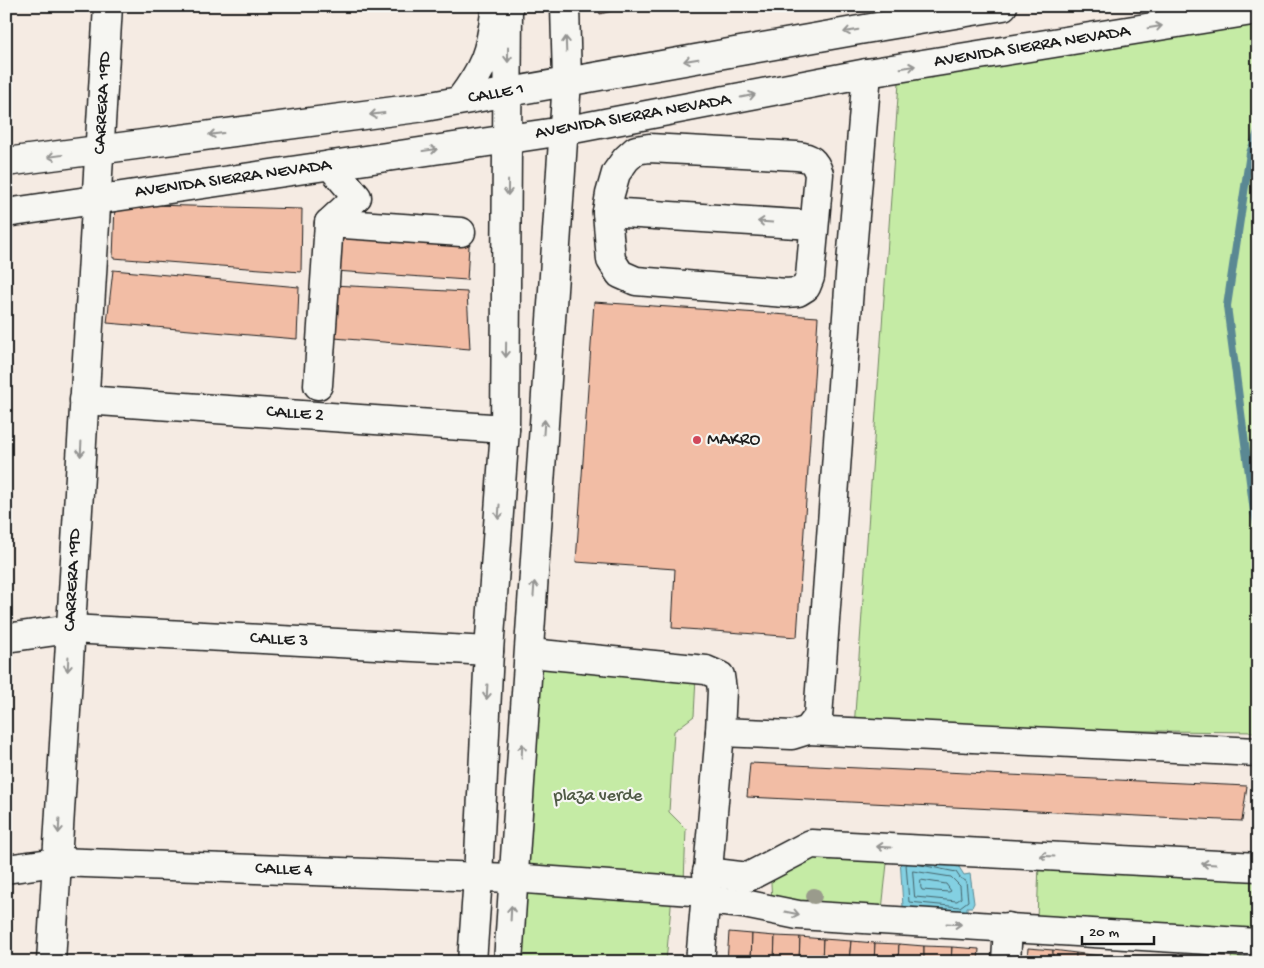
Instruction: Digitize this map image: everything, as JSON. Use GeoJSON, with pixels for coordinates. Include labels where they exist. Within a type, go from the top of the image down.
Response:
{"type":"FeatureCollection","features":[{"type":"Feature","properties":{"kind":"street","name":"CARRERA 19D"},"geometry":{"type":"LineString","coordinates":[[51,962],[108,6]]}},
{"type":"Feature","properties":{"kind":"street"},"geometry":{"type":"LineString","coordinates":[[460,100],[477,77],[486,60],[492,41],[496,6]]}},
{"type":"Feature","properties":{"kind":"street"},"geometry":{"type":"LineString","coordinates":[[472,962],[489,651],[505,429],[509,92],[508,6]]}},
{"type":"Feature","properties":{"kind":"street"},"geometry":{"type":"LineString","coordinates":[[508,962],[512,878],[530,653],[567,81],[565,6]]}},
{"type":"Feature","properties":{"kind":"street"},"geometry":{"type":"LineString","coordinates":[[567,81],[1003,6]]}},
{"type":"Feature","properties":{"kind":"street","name":"AVENIDA SIERRA NEVADA"},"geometry":{"type":"LineString","coordinates":[[6,212],[563,131],[867,73],[1258,10]]}},
{"type":"Feature","properties":{"kind":"street"},"geometry":{"type":"LineString","coordinates":[[808,730],[818,717],[850,275],[867,73]]}},
{"type":"Feature","properties":{"kind":"street","name":"CALLE 1"},"geometry":{"type":"LineString","coordinates":[[100,149],[425,107],[567,81]]}},
{"type":"Feature","properties":{"kind":"street"},"geometry":{"type":"LineString","coordinates":[[649,148],[797,156],[807,157],[813,161],[819,174],[813,225],[810,277],[806,287],[798,292],[786,293],[636,281],[620,274],[612,260],[606,212],[616,173],[626,159],[636,150],[649,148]]}},
{"type":"Feature","properties":{"kind":"street"},"geometry":{"type":"LineString","coordinates":[[6,162],[100,149]]}},
{"type":"Feature","properties":{"kind":"street"},"geometry":{"type":"LineString","coordinates":[[318,385],[329,223],[357,197],[330,165]]}},
{"type":"Feature","properties":{"kind":"street"},"geometry":{"type":"LineString","coordinates":[[606,212],[813,225]]}},
{"type":"Feature","properties":{"kind":"street"},"geometry":{"type":"LineString","coordinates":[[329,223],[461,232]]}},
{"type":"Feature","properties":{"kind":"street"},"geometry":{"type":"LineString","coordinates":[[810,277],[850,275]]}},
{"type":"Feature","properties":{"kind":"street","name":"CALLE 2"},"geometry":{"type":"LineString","coordinates":[[84,400],[505,429]]}},
{"type":"Feature","properties":{"kind":"street","name":"CALLE 3"},"geometry":{"type":"LineString","coordinates":[[6,638],[70,629],[489,651]]}},
{"type":"Feature","properties":{"kind":"street"},"geometry":{"type":"LineString","coordinates":[[530,653],[706,670],[720,676],[722,690],[720,732],[700,962]]}},
{"type":"Feature","properties":{"kind":"street"},"geometry":{"type":"LineString","coordinates":[[720,732],[792,735],[808,730],[1257,752]]}},
{"type":"Feature","properties":{"kind":"street"},"geometry":{"type":"LineString","coordinates":[[706,888],[748,877],[811,844],[1258,867]]}},
{"type":"Feature","properties":{"kind":"street","name":"CALLE 4"},"geometry":{"type":"LineString","coordinates":[[6,869],[57,862],[512,878],[706,888]]}},
{"type":"Feature","properties":{"kind":"street"},"geometry":{"type":"LineString","coordinates":[[706,888],[744,904],[798,915],[1258,943]]}},
{"type":"Feature","properties":{"kind":"street"},"geometry":{"type":"LineString","coordinates":[[1006,962],[1008,927]]}},
{"type":"Feature","properties":{"kind":"green space"},"geometry":{"type":"Polygon","coordinates":[[[1258,10],[1258,732],[854,728],[900,68],[1258,10]]]}},
{"type":"Feature","properties":{"kind":"green space","name":"plaza verde"},"geometry":{"type":"Polygon","coordinates":[[[536,663],[696,677],[694,716],[674,731],[669,812],[686,829],[684,882],[521,870],[536,663]]]}},
{"type":"Feature","properties":{"kind":"green space"},"geometry":{"type":"Polygon","coordinates":[[[811,844],[888,854],[882,910],[772,902],[770,865],[811,844]]]}},
{"type":"Feature","properties":{"kind":"green space"},"geometry":{"type":"Polygon","coordinates":[[[1039,862],[1258,872],[1258,935],[1037,921],[1039,862]]]}},
{"type":"Feature","properties":{"kind":"green space"},"geometry":{"type":"Polygon","coordinates":[[[522,884],[672,895],[666,962],[518,962],[522,884]]]}},
{"type":"Feature","properties":{"kind":"green space"},"geometry":{"type":"Polygon","coordinates":[[[1232,946],[1258,950],[1258,962],[1231,962],[1232,946]]]}},
{"type":"Feature","properties":{"kind":"water"},"geometry":{"type":"Polygon","coordinates":[[[900,857],[959,867],[964,875],[970,874],[974,903],[972,907],[967,907],[967,913],[903,907],[900,857]]]}},
{"type":"Feature","properties":{"kind":"building"},"geometry":{"type":"Polygon","coordinates":[[[598,6],[631,6],[600,14],[598,6]]]}},
{"type":"Feature","properties":{"kind":"building"},"geometry":{"type":"Polygon","coordinates":[[[115,204],[302,209],[301,272],[113,258],[115,204]]]}},
{"type":"Feature","properties":{"kind":"building"},"geometry":{"type":"Polygon","coordinates":[[[334,226],[470,229],[467,280],[335,271],[334,226]]]}},
{"type":"Feature","properties":{"kind":"building"},"geometry":{"type":"Polygon","coordinates":[[[113,270],[299,287],[297,339],[107,323],[113,270]]]}},
{"type":"Feature","properties":{"kind":"building"},"geometry":{"type":"Polygon","coordinates":[[[332,285],[467,292],[470,349],[334,338],[332,285]]]}},
{"type":"Feature","properties":{"kind":"building","name":"MAKRO"},"geometry":{"type":"Polygon","coordinates":[[[594,302],[818,317],[797,637],[672,628],[675,569],[576,562],[594,302]]]}},
{"type":"Feature","properties":{"kind":"building"},"geometry":{"type":"Polygon","coordinates":[[[750,763],[1247,786],[1242,821],[747,797],[750,763]]]}},
{"type":"Feature","properties":{"kind":"building"},"geometry":{"type":"Polygon","coordinates":[[[729,932],[752,934],[751,962],[727,962],[729,932]]]}},
{"type":"Feature","properties":{"kind":"building"},"geometry":{"type":"Polygon","coordinates":[[[752,934],[775,936],[774,962],[751,962],[752,934]]]}},
{"type":"Feature","properties":{"kind":"building"},"geometry":{"type":"Polygon","coordinates":[[[775,936],[800,937],[799,962],[774,962],[775,936]]]}},
{"type":"Feature","properties":{"kind":"building"},"geometry":{"type":"Polygon","coordinates":[[[800,937],[823,939],[822,962],[799,962],[800,937]]]}},
{"type":"Feature","properties":{"kind":"building"},"geometry":{"type":"Polygon","coordinates":[[[823,939],[851,941],[849,962],[822,962],[823,939]]]}},
{"type":"Feature","properties":{"kind":"building"},"geometry":{"type":"Polygon","coordinates":[[[851,941],[875,943],[874,962],[849,962],[851,941]]]}},
{"type":"Feature","properties":{"kind":"building"},"geometry":{"type":"Polygon","coordinates":[[[875,943],[899,944],[898,962],[874,962],[875,943]]]}},
{"type":"Feature","properties":{"kind":"building"},"geometry":{"type":"Polygon","coordinates":[[[899,944],[924,946],[924,962],[898,962],[899,944]]]}},
{"type":"Feature","properties":{"kind":"building"},"geometry":{"type":"Polygon","coordinates":[[[924,946],[952,947],[951,962],[924,962],[924,946]]]}},
{"type":"Feature","properties":{"kind":"building"},"geometry":{"type":"Polygon","coordinates":[[[952,947],[979,949],[978,962],[951,962],[952,947]]]}},
{"type":"Feature","properties":{"kind":"building"},"geometry":{"type":"Polygon","coordinates":[[[1028,948],[1053,950],[1053,962],[1027,962],[1028,948]]]}},
{"type":"Feature","properties":{"kind":"building"},"geometry":{"type":"Polygon","coordinates":[[[1053,950],[1076,953],[1076,962],[1053,962],[1053,950]]]}},
{"type":"Feature","properties":{"kind":"building"},"geometry":{"type":"Polygon","coordinates":[[[1076,953],[1100,956],[1099,962],[1076,962],[1076,953]]]}},
{"type":"Feature","properties":{"kind":"building"},"geometry":{"type":"Polygon","coordinates":[[[1100,956],[1126,958],[1126,962],[1099,962],[1100,956]]]}},
{"type":"Feature","properties":{"kind":"building"},"geometry":{"type":"Polygon","coordinates":[[[1126,958],[1152,959],[1152,962],[1126,962],[1126,958]]]}},
{"type":"Feature","properties":{"kind":"building"},"geometry":{"type":"Polygon","coordinates":[[[1152,959],[1176,960],[1176,962],[1152,962],[1152,959]]]}},
{"type":"Feature","properties":{"kind":"building"},"geometry":{"type":"Polygon","coordinates":[[[1176,960],[1201,961],[1201,962],[1176,962],[1176,960]]]}},
{"type":"Feature","properties":{"kind":"waterway"},"geometry":{"type":"LineString","coordinates":[[1258,132],[1250,153],[1227,306],[1254,512],[1258,527]]}},
{"type":"Feature","properties":{"kind":"place","name":"MAKRO"},"geometry":{"type":"Point","coordinates":[697,440]}}]}
